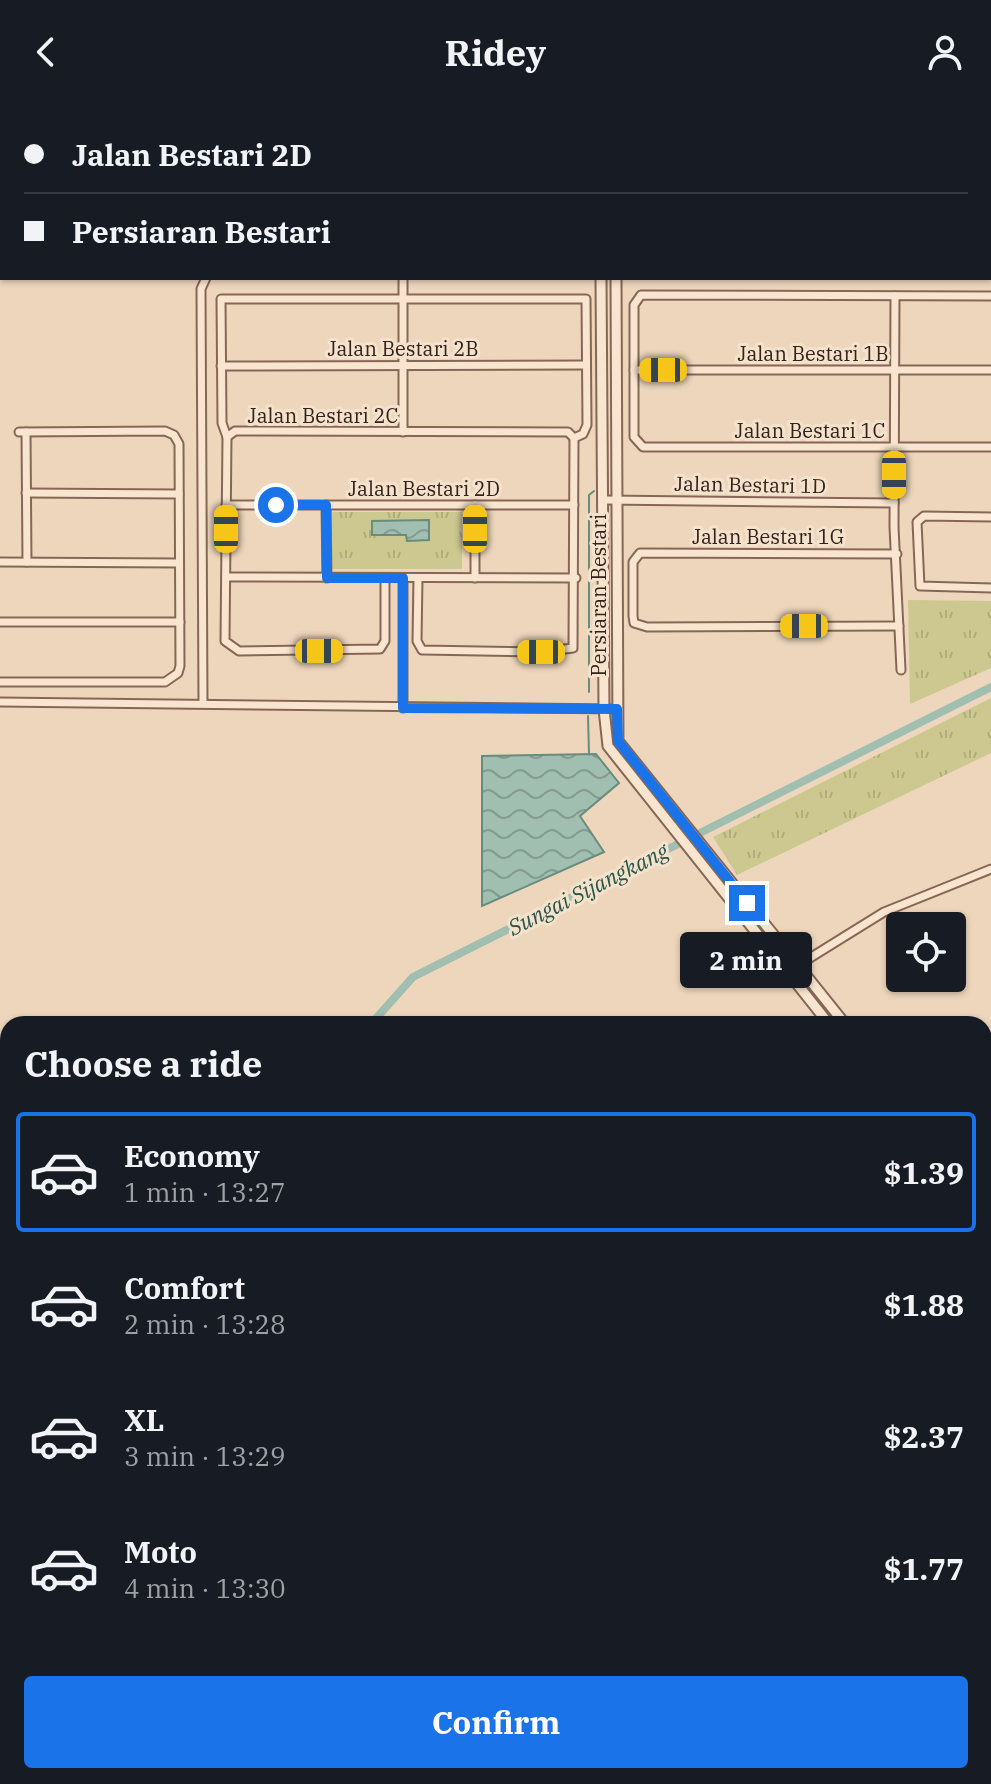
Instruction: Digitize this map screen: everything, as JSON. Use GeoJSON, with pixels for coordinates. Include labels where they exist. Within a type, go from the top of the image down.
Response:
{"type":"FeatureCollection","features":[{"type":"Feature","properties":{"kind":"street"},"geometry":{"type":"LineString","coordinates":[[203,703],[201,289],[205,280]]}},
{"type":"Feature","properties":{"kind":"street"},"geometry":{"type":"LineString","coordinates":[[403,280],[403,432]]}},
{"type":"Feature","properties":{"kind":"street","name":"Persiaran Bestari"},"geometry":{"type":"LineString","coordinates":[[601,280],[605,500],[604,709],[608,746],[682,830]]}},
{"type":"Feature","properties":{"kind":"street","name":"Persiaran Bestari"},"geometry":{"type":"LineString","coordinates":[[616,280],[618,741],[823,1016]]}},
{"type":"Feature","properties":{"kind":"street"},"geometry":{"type":"LineString","coordinates":[[895,296],[894,503],[901,670]]}},
{"type":"Feature","properties":{"kind":"street"},"geometry":{"type":"LineString","coordinates":[[634,370],[637,297],[991,296]]}},
{"type":"Feature","properties":{"kind":"street"},"geometry":{"type":"LineString","coordinates":[[227,437],[222,423],[221,299],[586,299],[587,425],[583,434],[574,438],[576,640],[573,648],[567,652],[422,650],[417,641],[418,578]]}},
{"type":"Feature","properties":{"kind":"street","name":"Jalan Bestari 2B"},"geometry":{"type":"LineString","coordinates":[[221,366],[586,365]]}},
{"type":"Feature","properties":{"kind":"street","name":"Jalan Bestari 1B"},"geometry":{"type":"LineString","coordinates":[[634,370],[991,370]]}},
{"type":"Feature","properties":{"kind":"street","name":"Jalan Bestari 1C"},"geometry":{"type":"LineString","coordinates":[[634,370],[634,437],[643,447],[991,447]]}},
{"type":"Feature","properties":{"kind":"street"},"geometry":{"type":"LineString","coordinates":[[0,682],[165,682],[178,673],[179,444],[174,435],[165,431],[23,432],[27,562]]}},
{"type":"Feature","properties":{"kind":"street","name":"Jalan Bestari 2C"},"geometry":{"type":"LineString","coordinates":[[385,578],[385,641],[380,649],[239,651],[225,641],[227,437],[235,431],[568,432],[574,438]]}},
{"type":"Feature","properties":{"kind":"street"},"geometry":{"type":"LineString","coordinates":[[26,493],[179,494]]}},
{"type":"Feature","properties":{"kind":"street","name":"Jalan Bestari 1D"},"geometry":{"type":"LineString","coordinates":[[605,500],[894,503]]}},
{"type":"Feature","properties":{"kind":"street","name":"Jalan Bestari 2D"},"geometry":{"type":"LineString","coordinates":[[226,505],[574,505]]}},
{"type":"Feature","properties":{"kind":"street"},"geometry":{"type":"LineString","coordinates":[[326,505],[327,578]]}},
{"type":"Feature","properties":{"kind":"street"},"geometry":{"type":"LineString","coordinates":[[475,505],[475,578]]}},
{"type":"Feature","properties":{"kind":"street"},"geometry":{"type":"LineString","coordinates":[[991,517],[924,516],[919,519],[917,529],[918,582],[927,588],[991,588]]}},
{"type":"Feature","properties":{"kind":"street","name":"Jalan Bestari 1G"},"geometry":{"type":"LineString","coordinates":[[897,554],[640,553],[633,562],[634,623],[647,627],[899,626]]}},
{"type":"Feature","properties":{"kind":"street"},"geometry":{"type":"LineString","coordinates":[[0,562],[179,563]]}},
{"type":"Feature","properties":{"kind":"street"},"geometry":{"type":"LineString","coordinates":[[226,577],[576,578]]}},
{"type":"Feature","properties":{"kind":"street"},"geometry":{"type":"LineString","coordinates":[[403,578],[403,708]]}},
{"type":"Feature","properties":{"kind":"street"},"geometry":{"type":"LineString","coordinates":[[0,622],[180,622]]}},
{"type":"Feature","properties":{"kind":"street"},"geometry":{"type":"LineString","coordinates":[[0,702],[617,709]]}},
{"type":"Feature","properties":{"kind":"street","name":"Persiaran Bestari"},"geometry":{"type":"LineString","coordinates":[[699,852],[838,1016]]}},
{"type":"Feature","properties":{"kind":"street"},"geometry":{"type":"LineString","coordinates":[[797,966],[892,908],[991,869]]}},
{"type":"Feature","properties":{"kind":"green space"},"geometry":{"type":"Polygon","coordinates":[[[330,512],[462,512],[462,569],[330,569],[330,512]]]}},
{"type":"Feature","properties":{"kind":"green space"},"geometry":{"type":"Polygon","coordinates":[[[908,600],[991,601],[991,668],[910,704],[908,600]]]}},
{"type":"Feature","properties":{"kind":"green space"},"geometry":{"type":"Polygon","coordinates":[[[991,698],[991,753],[737,875],[713,837],[991,698]]]}},
{"type":"Feature","properties":{"kind":"water"},"geometry":{"type":"Polygon","coordinates":[[[429,520],[429,540],[407,541],[406,535],[372,535],[372,521],[429,520]]]}},
{"type":"Feature","properties":{"kind":"water"},"geometry":{"type":"Polygon","coordinates":[[[596,754],[619,783],[580,816],[604,852],[482,906],[482,756],[596,754]]]}},
{"type":"Feature","properties":{"kind":"waterway"},"geometry":{"type":"LineString","coordinates":[[589,692],[589,495],[594,491]]}},
{"type":"Feature","properties":{"kind":"waterway","name":"Sungai Sijangkang"},"geometry":{"type":"LineString","coordinates":[[378,1016],[413,977],[991,687]]}},
{"type":"Feature","properties":{"kind":"waterway"},"geometry":{"type":"LineString","coordinates":[[588,716],[589,754]]}},
{"type":"Feature","properties":{"kind":"route"},"geometry":{"type":"LineString","coordinates":[[276,505],[326,505],[327,578],[403,578],[403,708],[617,709],[618,741],[747,903]]}}]}
